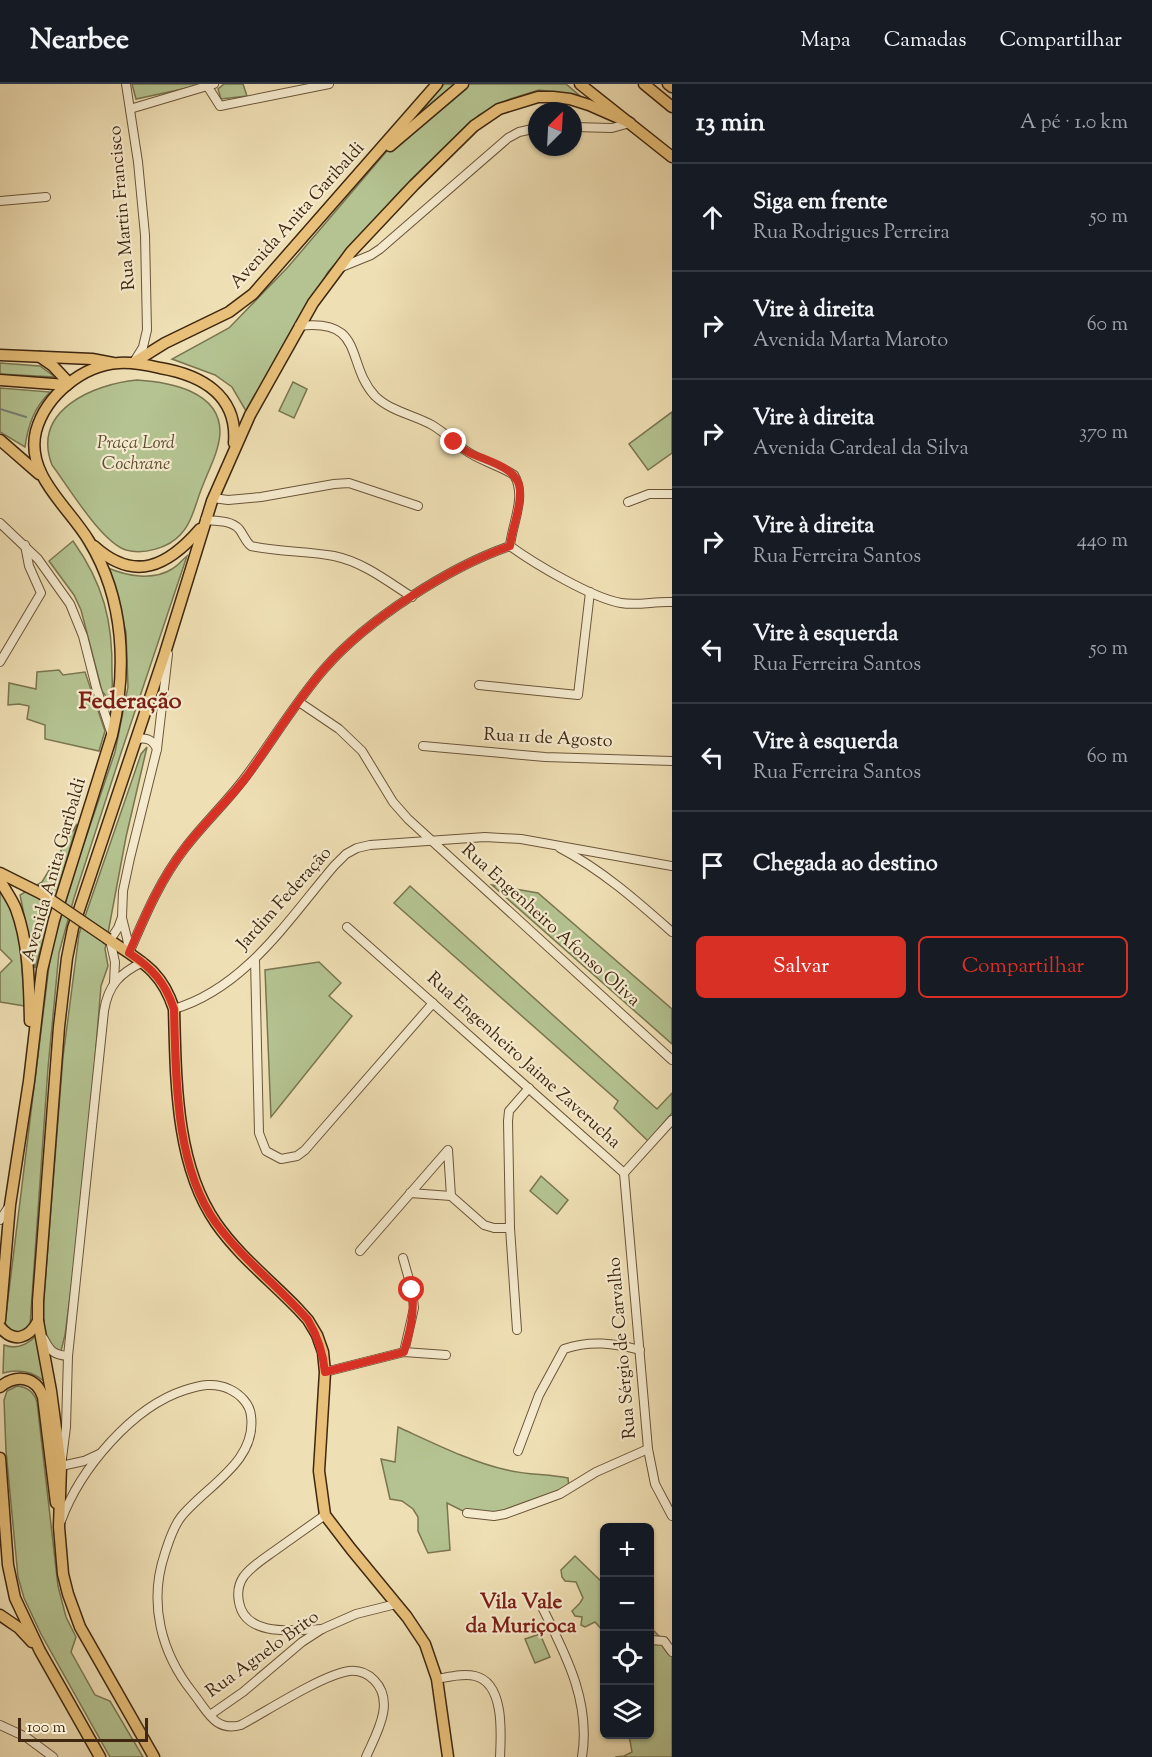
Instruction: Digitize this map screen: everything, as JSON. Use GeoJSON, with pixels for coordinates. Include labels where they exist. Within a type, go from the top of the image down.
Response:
{"type":"FeatureCollection","features":[{"type":"Feature","properties":{"kind":"main road","name":"Avenida Anita Garibaldi"},"geometry":{"type":"LineString","coordinates":[[134,363],[165,343],[242,304],[264,283],[437,84]]}},
{"type":"Feature","properties":{"kind":"main road"},"geometry":{"type":"LineString","coordinates":[[369,163],[463,84]]}},
{"type":"Feature","properties":{"kind":"main road"},"geometry":{"type":"LineString","coordinates":[[580,84],[672,157]]}},
{"type":"Feature","properties":{"kind":"main road"},"geometry":{"type":"LineString","coordinates":[[644,84],[672,107]]}},
{"type":"Feature","properties":{"kind":"main road"},"geometry":{"type":"LineString","coordinates":[[668,84],[672,87]]}},
{"type":"Feature","properties":{"kind":"main road","name":"Avenida Anita Garibaldi"},"geometry":{"type":"LineString","coordinates":[[154,1757],[96,1656],[74,1612],[63,1574],[58,1527],[61,1466],[51,1391],[38,1321],[58,1038],[66,958],[82,899],[137,739],[213,498],[234,449],[266,386],[313,303],[339,268],[414,185],[474,126],[500,109],[526,99],[553,97],[589,105],[630,123]]}},
{"type":"Feature","properties":{"kind":"main road"},"geometry":{"type":"LineString","coordinates":[[0,355],[92,359],[117,363]]}},
{"type":"Feature","properties":{"kind":"main road"},"geometry":{"type":"LineString","coordinates":[[39,357],[53,366],[68,384]]}},
{"type":"Feature","properties":{"kind":"main road","name":"Avenida Anita Garibaldi"},"geometry":{"type":"LineString","coordinates":[[0,1320],[10,1205],[29,1081],[42,970],[48,943],[112,735],[119,704],[122,664],[114,603],[108,584],[89,542],[42,477],[34,448],[36,432],[47,407],[68,384],[90,372],[117,363],[134,363],[179,372],[213,388],[228,406],[233,418],[234,449]]}},
{"type":"Feature","properties":{"kind":"main road"},"geometry":{"type":"LineString","coordinates":[[0,380],[68,384]]}},
{"type":"Feature","properties":{"kind":"main road"},"geometry":{"type":"LineString","coordinates":[[0,440],[42,477]]}},
{"type":"Feature","properties":{"kind":"main road","name":"Avenida Anita Garibaldi"},"geometry":{"type":"LineString","coordinates":[[89,542],[104,555],[117,562],[143,568],[169,558],[190,541],[204,524]]}},
{"type":"Feature","properties":{"kind":"main road"},"geometry":{"type":"LineString","coordinates":[[0,873],[42,894],[143,962],[160,979],[169,993],[174,1009],[179,1112],[184,1142],[203,1201],[228,1238],[308,1320],[317,1335],[323,1352],[325,1372],[320,1471],[325,1515],[425,1644],[437,1679],[448,1757]]}},
{"type":"Feature","properties":{"kind":"main road"},"geometry":{"type":"LineString","coordinates":[[0,880],[15,907],[24,942],[29,981],[32,1054]]}},
{"type":"Feature","properties":{"kind":"main road"},"geometry":{"type":"LineString","coordinates":[[0,1327],[12,1337],[20,1338],[31,1332],[38,1321]]}},
{"type":"Feature","properties":{"kind":"main road"},"geometry":{"type":"LineString","coordinates":[[0,1388],[8,1381],[24,1378],[35,1383],[41,1391],[58,1527]]}},
{"type":"Feature","properties":{"kind":"main road"},"geometry":{"type":"LineString","coordinates":[[0,1458],[2,1532],[15,1598],[40,1651],[100,1757]]}},
{"type":"Feature","properties":{"kind":"main road"},"geometry":{"type":"LineString","coordinates":[[0,1615],[19,1628],[40,1651]]}},
{"type":"Feature","properties":{"kind":"street","name":"Rua Martin Francisco"},"geometry":{"type":"LineString","coordinates":[[126,84],[145,236],[147,330],[143,346],[134,363]]}},
{"type":"Feature","properties":{"kind":"street"},"geometry":{"type":"LineString","coordinates":[[130,109],[211,86],[220,106],[329,84]]}},
{"type":"Feature","properties":{"kind":"street"},"geometry":{"type":"LineString","coordinates":[[582,127],[612,128],[630,123]]}},
{"type":"Feature","properties":{"kind":"street"},"geometry":{"type":"LineString","coordinates":[[339,268],[371,255],[508,138],[528,130]]}},
{"type":"Feature","properties":{"kind":"street"},"geometry":{"type":"LineString","coordinates":[[0,201],[46,197]]}},
{"type":"Feature","properties":{"kind":"street"},"geometry":{"type":"LineString","coordinates":[[299,327],[319,325],[334,329],[352,346],[367,385],[387,405],[432,425],[467,452],[514,476],[520,491],[510,546]]}},
{"type":"Feature","properties":{"kind":"street"},"geometry":{"type":"LineString","coordinates":[[213,498],[228,500],[261,497],[349,483],[418,506]]}},
{"type":"Feature","properties":{"kind":"street"},"geometry":{"type":"LineString","coordinates":[[628,502],[649,494],[672,494]]}},
{"type":"Feature","properties":{"kind":"street"},"geometry":{"type":"LineString","coordinates":[[204,524],[231,523],[238,527],[251,546],[334,556],[352,561],[412,597]]}},
{"type":"Feature","properties":{"kind":"street"},"geometry":{"type":"LineString","coordinates":[[0,537],[3,525],[50,572],[77,620],[112,735]]}},
{"type":"Feature","properties":{"kind":"street"},"geometry":{"type":"LineString","coordinates":[[1,659],[41,593],[29,566],[25,545]]}},
{"type":"Feature","properties":{"kind":"street"},"geometry":{"type":"LineString","coordinates":[[510,546],[533,562],[590,592],[620,603],[672,602]]}},
{"type":"Feature","properties":{"kind":"street"},"geometry":{"type":"LineString","coordinates":[[129,953],[150,903],[170,869],[198,832],[246,777],[323,670],[352,639],[412,597],[463,567],[510,546]]}},
{"type":"Feature","properties":{"kind":"street"},"geometry":{"type":"LineString","coordinates":[[479,685],[578,695],[590,592]]}},
{"type":"Feature","properties":{"kind":"street","name":"Avenida Anita Garibaldi"},"geometry":{"type":"LineString","coordinates":[[61,1466],[66,1427],[68,1356],[104,1011],[114,982],[115,962],[109,940],[118,928],[122,917],[123,891],[127,871],[157,749],[168,643]]}},
{"type":"Feature","properties":{"kind":"street","name":"Rua Engenheiro Afonso Oliva"},"geometry":{"type":"LineString","coordinates":[[299,702],[339,729],[362,751],[393,802],[432,842],[672,1060]]}},
{"type":"Feature","properties":{"kind":"street"},"geometry":{"type":"LineString","coordinates":[[137,739],[146,738],[157,749]]}},
{"type":"Feature","properties":{"kind":"street","name":"Rua 11 de Agosto"},"geometry":{"type":"LineString","coordinates":[[423,746],[545,758],[672,760]]}},
{"type":"Feature","properties":{"kind":"street","name":"Jardim Federação"},"geometry":{"type":"LineString","coordinates":[[174,1009],[196,1002],[218,989],[255,959],[334,866],[346,854],[357,848],[370,845],[485,837],[521,839],[672,866]]}},
{"type":"Feature","properties":{"kind":"street"},"geometry":{"type":"LineString","coordinates":[[552,844],[575,856],[617,885],[672,932]]}},
{"type":"Feature","properties":{"kind":"street","name":"Avenida Anita Garibaldi"},"geometry":{"type":"LineString","coordinates":[[122,917],[128,938],[129,953]]}},
{"type":"Feature","properties":{"kind":"street","name":"Rua Engenheiro Jaime Zaverucha"},"geometry":{"type":"LineString","coordinates":[[347,927],[624,1173],[672,1120]]}},
{"type":"Feature","properties":{"kind":"street"},"geometry":{"type":"LineString","coordinates":[[255,959],[259,1133],[266,1151],[281,1159],[297,1156],[305,1150],[433,1003]]}},
{"type":"Feature","properties":{"kind":"street"},"geometry":{"type":"LineString","coordinates":[[114,982],[127,970],[143,962]]}},
{"type":"Feature","properties":{"kind":"street"},"geometry":{"type":"LineString","coordinates":[[517,1330],[510,1228],[509,1112],[529,1088]]}},
{"type":"Feature","properties":{"kind":"street"},"geometry":{"type":"LineString","coordinates":[[360,1251],[448,1150],[451,1196]]}},
{"type":"Feature","properties":{"kind":"street","name":"Rua Sérgio de Carvalho"},"geometry":{"type":"LineString","coordinates":[[624,1173],[648,1449],[656,1484],[672,1516]]}},
{"type":"Feature","properties":{"kind":"street"},"geometry":{"type":"LineString","coordinates":[[410,1193],[451,1196],[484,1225],[494,1228],[510,1228]]}},
{"type":"Feature","properties":{"kind":"street"},"geometry":{"type":"LineString","coordinates":[[0,1220],[10,1205]]}},
{"type":"Feature","properties":{"kind":"street"},"geometry":{"type":"LineString","coordinates":[[403,1258],[412,1290],[414,1308],[404,1352]]}},
{"type":"Feature","properties":{"kind":"street","name":"Avenida Anita Garibaldi"},"geometry":{"type":"LineString","coordinates":[[41,1334],[52,1353],[68,1356]]}},
{"type":"Feature","properties":{"kind":"street"},"geometry":{"type":"LineString","coordinates":[[518,1452],[539,1395],[564,1349],[576,1345],[603,1343],[640,1350]]}},
{"type":"Feature","properties":{"kind":"street"},"geometry":{"type":"LineString","coordinates":[[325,1372],[404,1352],[446,1355]]}},
{"type":"Feature","properties":{"kind":"street","name":"Rua Agnelo Brito"},"geometry":{"type":"LineString","coordinates":[[58,1527],[74,1493],[102,1452],[148,1409],[172,1395],[195,1387],[213,1384],[222,1386],[241,1397],[249,1407],[251,1428],[242,1454],[235,1465],[180,1518],[167,1546],[158,1579],[158,1616],[167,1653],[181,1677],[210,1715],[243,1692],[302,1642],[322,1629],[356,1614],[396,1604]]}},
{"type":"Feature","properties":{"kind":"street"},"geometry":{"type":"LineString","coordinates":[[467,1513],[494,1516],[505,1514],[560,1494],[596,1472],[648,1449]]}},
{"type":"Feature","properties":{"kind":"street","name":"Rua Agnelo Brito"},"geometry":{"type":"LineString","coordinates":[[61,1466],[84,1461],[102,1452]]}},
{"type":"Feature","properties":{"kind":"street"},"geometry":{"type":"LineString","coordinates":[[322,1629],[264,1628],[245,1616],[239,1606],[237,1595],[240,1584],[252,1567],[325,1515]]}},
{"type":"Feature","properties":{"kind":"street"},"geometry":{"type":"LineString","coordinates":[[542,1607],[561,1645],[578,1688],[584,1716],[582,1757]]}},
{"type":"Feature","properties":{"kind":"street"},"geometry":{"type":"LineString","coordinates":[[654,1640],[664,1641],[672,1652]]}},
{"type":"Feature","properties":{"kind":"street"},"geometry":{"type":"LineString","coordinates":[[210,1715],[224,1727],[241,1725],[324,1680],[338,1674],[356,1671],[374,1680],[379,1685],[384,1699],[383,1716],[366,1757]]}},
{"type":"Feature","properties":{"kind":"street"},"geometry":{"type":"LineString","coordinates":[[437,1679],[476,1676],[486,1682],[494,1694],[501,1715],[500,1757]]}},
{"type":"Feature","properties":{"kind":"street"},"geometry":{"type":"LineString","coordinates":[[0,1725],[13,1730],[51,1757]]}},
{"type":"Feature","properties":{"kind":"green space"},"geometry":{"type":"Polygon","coordinates":[[[132,84],[206,84],[136,99],[132,84]]]}},
{"type":"Feature","properties":{"kind":"green space"},"geometry":{"type":"Polygon","coordinates":[[[224,84],[243,84],[247,96],[221,99],[218,89],[224,84]]]}},
{"type":"Feature","properties":{"kind":"green space"},"geometry":{"type":"Polygon","coordinates":[[[444,84],[566,84],[579,95],[539,90],[510,99],[479,115],[401,190],[328,272],[246,411],[232,387],[215,375],[172,359],[229,328],[288,267],[444,84]]]}},
{"type":"Feature","properties":{"kind":"green space"},"geometry":{"type":"Polygon","coordinates":[[[0,363],[40,366],[55,377],[0,374],[0,363]]]}},
{"type":"Feature","properties":{"kind":"green space","name":"Praça Lord Cochrane"},"geometry":{"type":"Polygon","coordinates":[[[137,380],[164,383],[203,398],[212,407],[218,419],[220,433],[213,460],[185,529],[176,539],[163,547],[140,552],[126,550],[116,545],[96,525],[52,465],[48,446],[50,429],[58,415],[70,403],[103,387],[137,380]]]}},
{"type":"Feature","properties":{"kind":"green space"},"geometry":{"type":"Polygon","coordinates":[[[293,382],[307,389],[294,418],[279,411],[293,382]]]}},
{"type":"Feature","properties":{"kind":"green space"},"geometry":{"type":"Polygon","coordinates":[[[0,388],[50,392],[33,417],[25,447],[0,432],[0,388]]]}},
{"type":"Feature","properties":{"kind":"green space"},"geometry":{"type":"Polygon","coordinates":[[[672,412],[672,453],[648,470],[629,444],[672,412]]]}},
{"type":"Feature","properties":{"kind":"green space"},"geometry":{"type":"Polygon","coordinates":[[[73,541],[92,572],[108,619],[111,636],[112,683],[108,699],[102,691],[81,610],[74,595],[49,561],[73,541]]]}},
{"type":"Feature","properties":{"kind":"green space"},"geometry":{"type":"Polygon","coordinates":[[[187,556],[74,898],[59,953],[48,1068],[30,1325],[24,1334],[10,1330],[5,1323],[51,950],[115,752],[128,687],[126,632],[108,568],[132,575],[157,575],[174,568],[187,556]]]}},
{"type":"Feature","properties":{"kind":"green space"},"geometry":{"type":"Polygon","coordinates":[[[59,670],[63,675],[85,672],[105,731],[99,751],[45,739],[45,725],[27,719],[29,706],[8,705],[9,683],[36,689],[37,672],[59,670]]]}},
{"type":"Feature","properties":{"kind":"green space"},"geometry":{"type":"Polygon","coordinates":[[[147,747],[126,837],[105,949],[108,966],[101,986],[85,1182],[61,1351],[46,1344],[42,1322],[63,1057],[79,934],[141,754],[147,747]]]}},
{"type":"Feature","properties":{"kind":"green space"},"geometry":{"type":"Polygon","coordinates":[[[77,824],[35,968],[20,895],[42,882],[77,824]]]}},
{"type":"Feature","properties":{"kind":"green space"},"geometry":{"type":"Polygon","coordinates":[[[492,885],[538,893],[672,1009],[672,1044],[492,885]]]}},
{"type":"Feature","properties":{"kind":"green space"},"geometry":{"type":"Polygon","coordinates":[[[410,886],[657,1109],[672,1093],[672,1113],[648,1141],[614,1108],[618,1101],[394,903],[410,886]]]}},
{"type":"Feature","properties":{"kind":"green space"},"geometry":{"type":"Polygon","coordinates":[[[0,890],[18,922],[25,1006],[0,1002],[0,973],[12,961],[0,949],[0,890]]]}},
{"type":"Feature","properties":{"kind":"green space"},"geometry":{"type":"Polygon","coordinates":[[[319,962],[341,983],[329,996],[352,1016],[271,1117],[265,970],[319,962]]]}},
{"type":"Feature","properties":{"kind":"green space"},"geometry":{"type":"Polygon","coordinates":[[[541,1176],[568,1200],[557,1214],[530,1191],[541,1176]]]}},
{"type":"Feature","properties":{"kind":"green space"},"geometry":{"type":"Polygon","coordinates":[[[36,1336],[44,1381],[24,1372],[3,1373],[4,1345],[22,1346],[36,1336]]]}},
{"type":"Feature","properties":{"kind":"green space"},"geometry":{"type":"Polygon","coordinates":[[[17,1386],[30,1391],[37,1402],[58,1586],[66,1617],[76,1637],[71,1652],[95,1695],[110,1701],[143,1757],[110,1757],[41,1634],[24,1598],[18,1577],[6,1451],[4,1400],[7,1391],[17,1386]]]}},
{"type":"Feature","properties":{"kind":"green space"},"geometry":{"type":"Polygon","coordinates":[[[398,1427],[452,1452],[494,1467],[522,1473],[568,1478],[569,1489],[494,1516],[467,1513],[447,1503],[450,1550],[428,1553],[418,1531],[418,1517],[413,1509],[402,1501],[390,1499],[381,1459],[395,1462],[398,1427]]]}},
{"type":"Feature","properties":{"kind":"green space"},"geometry":{"type":"Polygon","coordinates":[[[575,1556],[600,1580],[600,1628],[595,1622],[585,1627],[581,1625],[582,1617],[575,1616],[572,1611],[583,1598],[576,1582],[565,1581],[561,1570],[575,1556]]]}},
{"type":"Feature","properties":{"kind":"green space"},"geometry":{"type":"Polygon","coordinates":[[[654,1631],[672,1652],[672,1757],[615,1757],[632,1752],[630,1739],[654,1739],[654,1631]]]}},
{"type":"Feature","properties":{"kind":"green space"},"geometry":{"type":"Polygon","coordinates":[[[540,1634],[550,1657],[535,1663],[525,1639],[540,1634]]]}},
{"type":"Feature","properties":{"kind":"waterway"},"geometry":{"type":"LineString","coordinates":[[0,409],[26,417]]}},
{"type":"Feature","properties":{"kind":"district","name":"Federação"},"geometry":{"type":"Point","coordinates":[130,702]}},
{"type":"Feature","properties":{"kind":"district","name":"Vila Vale da Muriçoca"},"geometry":{"type":"Point","coordinates":[521,1615]}},
{"type":"Feature","properties":{"kind":"route"},"geometry":{"type":"LineString","coordinates":[[412,1290],[414,1308],[404,1352],[325,1372],[323,1352],[308,1320],[228,1238],[203,1201],[184,1142],[179,1112],[174,1009],[169,993],[160,979],[143,962],[129,953],[150,903],[183,850],[246,777],[334,657],[370,625],[412,597],[463,567],[510,546],[520,491],[518,482],[506,470],[467,452],[454,442]]}}]}
